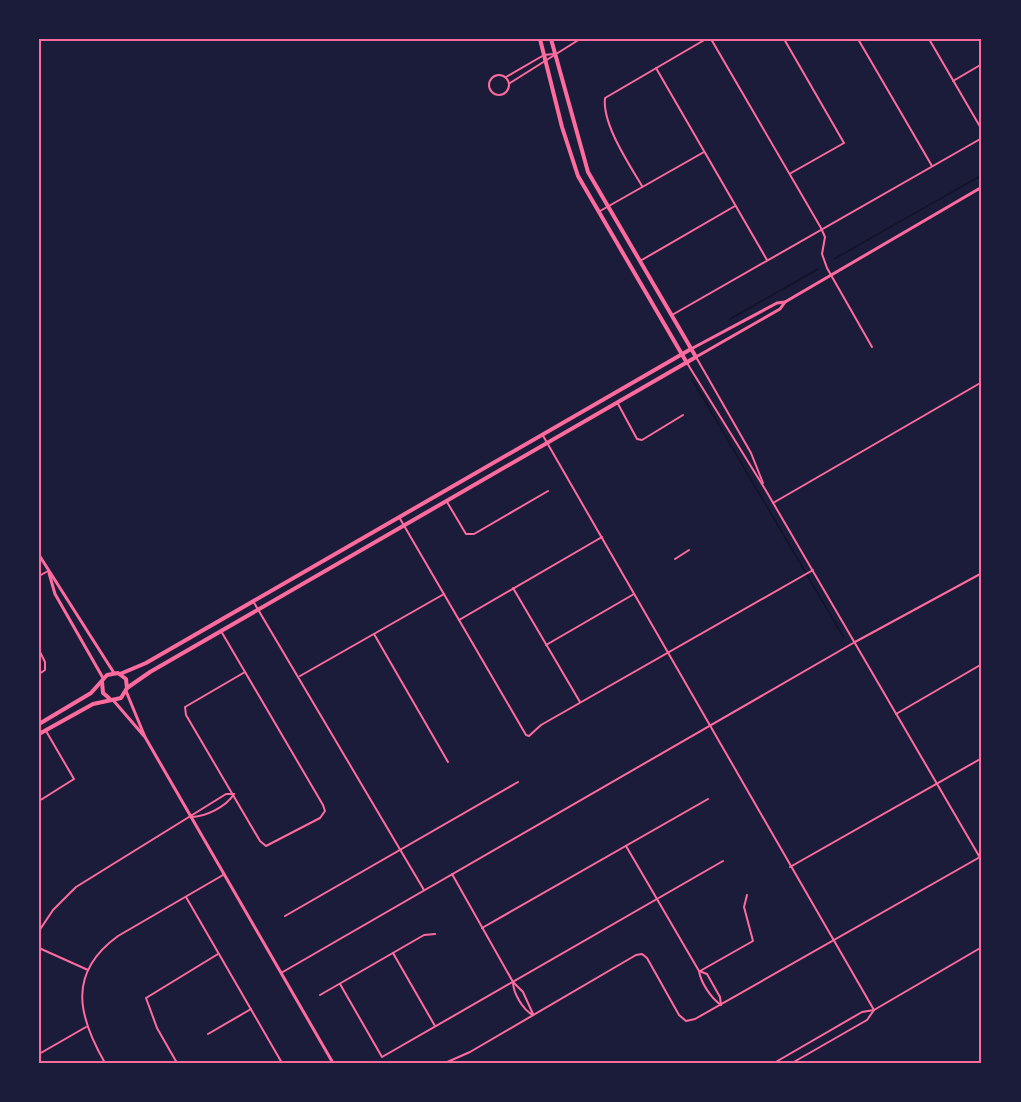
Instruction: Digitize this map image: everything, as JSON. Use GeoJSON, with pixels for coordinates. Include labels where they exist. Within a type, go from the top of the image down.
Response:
{"type":"FeatureCollection","features":[{"type":"Feature","properties":{"kind":"main road"},"geometry":{"type":"LineString","coordinates":[[540,39],[570,156],[598,212],[687,363]]}},
{"type":"Feature","properties":{"kind":"main road"},"geometry":{"type":"LineString","coordinates":[[39,734],[93,704],[121,698],[127,690],[150,672],[696,357],[607,207],[583,159],[550,39]]}},
{"type":"Feature","properties":{"kind":"main road"},"geometry":{"type":"LineString","coordinates":[[39,724],[84,698],[114,673],[120,674],[146,663],[691,349]]}},
{"type":"Feature","properties":{"kind":"main road"},"geometry":{"type":"LineString","coordinates":[[120,674],[126,680],[127,690]]}},
{"type":"Feature","properties":{"kind":"main road"},"geometry":{"type":"LineString","coordinates":[[103,680],[103,693],[111,699]]}},
{"type":"Feature","properties":{"kind":"street"},"geometry":{"type":"LineString","coordinates":[[510,83],[546,63],[554,54],[580,39]]}},
{"type":"Feature","properties":{"kind":"street"},"geometry":{"type":"LineString","coordinates":[[642,186],[620,147],[604,104],[605,98],[706,39]]}},
{"type":"Feature","properties":{"kind":"street"},"geometry":{"type":"LineString","coordinates":[[711,39],[821,228],[825,237],[822,254],[831,276],[872,347]]}},
{"type":"Feature","properties":{"kind":"street"},"geometry":{"type":"LineString","coordinates":[[784,39],[844,143],[790,173]]}},
{"type":"Feature","properties":{"kind":"street"},"geometry":{"type":"LineString","coordinates":[[858,39],[932,167]]}},
{"type":"Feature","properties":{"kind":"street"},"geometry":{"type":"LineString","coordinates":[[929,39],[982,130]]}},
{"type":"Feature","properties":{"kind":"street"},"geometry":{"type":"LineString","coordinates":[[506,77],[544,55],[554,54]]}},
{"type":"Feature","properties":{"kind":"street"},"geometry":{"type":"LineString","coordinates":[[953,81],[982,64]]}},
{"type":"Feature","properties":{"kind":"street"},"geometry":{"type":"LineString","coordinates":[[656,69],[767,260]]}},
{"type":"Feature","properties":{"kind":"street"},"geometry":{"type":"LineString","coordinates":[[494,76],[506,77],[510,83],[508,92],[503,96],[497,96],[490,90],[489,84],[494,76]]}},
{"type":"Feature","properties":{"kind":"street"},"geometry":{"type":"LineString","coordinates":[[671,316],[821,228],[982,138]]}},
{"type":"Feature","properties":{"kind":"street"},"geometry":{"type":"LineString","coordinates":[[598,212],[704,152]]}},
{"type":"Feature","properties":{"kind":"street"},"geometry":{"type":"LineString","coordinates":[[691,349],[777,303],[785,302],[982,187]]}},
{"type":"Feature","properties":{"kind":"street"},"geometry":{"type":"LineString","coordinates":[[640,261],[735,206]]}},
{"type":"Feature","properties":{"kind":"street"},"geometry":{"type":"LineString","coordinates":[[765,489],[751,453],[696,357],[780,309],[785,302]]}},
{"type":"Feature","properties":{"kind":"street"},"geometry":{"type":"LineString","coordinates":[[687,363],[813,570],[982,861]]}},
{"type":"Feature","properties":{"kind":"street"},"geometry":{"type":"LineString","coordinates":[[773,503],[982,382]]}},
{"type":"Feature","properties":{"kind":"street"},"geometry":{"type":"LineString","coordinates":[[617,402],[637,439],[642,440],[683,415]]}},
{"type":"Feature","properties":{"kind":"street"},"geometry":{"type":"LineString","coordinates":[[542,434],[874,1010]]}},
{"type":"Feature","properties":{"kind":"street"},"geometry":{"type":"LineString","coordinates":[[446,500],[462,530],[466,534],[474,534],[548,491]]}},
{"type":"Feature","properties":{"kind":"street"},"geometry":{"type":"LineString","coordinates":[[399,518],[526,735],[529,736],[542,725],[813,570]]}},
{"type":"Feature","properties":{"kind":"street"},"geometry":{"type":"LineString","coordinates":[[459,620],[602,537]]}},
{"type":"Feature","properties":{"kind":"street"},"geometry":{"type":"LineString","coordinates":[[675,559],[689,550]]}},
{"type":"Feature","properties":{"kind":"street"},"geometry":{"type":"LineString","coordinates":[[39,555],[114,673]]}},
{"type":"Feature","properties":{"kind":"street"},"geometry":{"type":"LineString","coordinates":[[39,576],[48,571]]}},
{"type":"Feature","properties":{"kind":"street"},"geometry":{"type":"LineString","coordinates":[[48,571],[55,594],[103,680]]}},
{"type":"Feature","properties":{"kind":"street"},"geometry":{"type":"LineString","coordinates":[[280,973],[855,642],[982,573]]}},
{"type":"Feature","properties":{"kind":"street"},"geometry":{"type":"LineString","coordinates":[[513,588],[580,703]]}},
{"type":"Feature","properties":{"kind":"street"},"geometry":{"type":"LineString","coordinates":[[299,676],[444,594]]}},
{"type":"Feature","properties":{"kind":"street"},"geometry":{"type":"LineString","coordinates":[[546,645],[634,594]]}},
{"type":"Feature","properties":{"kind":"street"},"geometry":{"type":"LineString","coordinates":[[253,601],[424,890]]}},
{"type":"Feature","properties":{"kind":"street"},"geometry":{"type":"LineString","coordinates":[[221,631],[323,804],[325,811],[320,818],[267,846],[260,841],[186,715],[186,707],[192,700],[245,672]]}},
{"type":"Feature","properties":{"kind":"street"},"geometry":{"type":"LineString","coordinates":[[374,634],[448,762]]}},
{"type":"Feature","properties":{"kind":"street"},"geometry":{"type":"LineString","coordinates":[[39,650],[45,662],[45,670],[39,674]]}},
{"type":"Feature","properties":{"kind":"street"},"geometry":{"type":"LineString","coordinates":[[896,714],[982,664]]}},
{"type":"Feature","properties":{"kind":"street"},"geometry":{"type":"LineString","coordinates":[[127,690],[145,737],[333,1063]]}},
{"type":"Feature","properties":{"kind":"street"},"geometry":{"type":"LineString","coordinates":[[111,699],[145,737]]}},
{"type":"Feature","properties":{"kind":"street"},"geometry":{"type":"LineString","coordinates":[[39,801],[74,779],[46,731]]}},
{"type":"Feature","properties":{"kind":"street"},"geometry":{"type":"LineString","coordinates":[[790,867],[982,758]]}},
{"type":"Feature","properties":{"kind":"street"},"geometry":{"type":"LineString","coordinates":[[285,916],[518,782]]}},
{"type":"Feature","properties":{"kind":"street"},"geometry":{"type":"LineString","coordinates":[[39,931],[53,910],[76,886],[191,818],[224,795],[234,794]]}},
{"type":"Feature","properties":{"kind":"street"},"geometry":{"type":"LineString","coordinates":[[191,818],[201,817],[230,801],[234,794]]}},
{"type":"Feature","properties":{"kind":"street"},"geometry":{"type":"LineString","coordinates":[[482,928],[708,799]]}},
{"type":"Feature","properties":{"kind":"street"},"geometry":{"type":"LineString","coordinates":[[626,846],[714,1000],[721,1005]]}},
{"type":"Feature","properties":{"kind":"street"},"geometry":{"type":"LineString","coordinates":[[445,1063],[636,955],[642,954],[647,957],[679,1015],[686,1021],[695,1019],[980,857]]}},
{"type":"Feature","properties":{"kind":"street"},"geometry":{"type":"LineString","coordinates":[[340,984],[382,1057],[723,861]]}},
{"type":"Feature","properties":{"kind":"street"},"geometry":{"type":"LineString","coordinates":[[452,874],[513,982],[523,992],[533,1009],[533,1015]]}},
{"type":"Feature","properties":{"kind":"street"},"geometry":{"type":"LineString","coordinates":[[105,1063],[86,1027],[82,1004],[88,970],[110,942],[223,875]]}},
{"type":"Feature","properties":{"kind":"street"},"geometry":{"type":"LineString","coordinates":[[699,971],[753,941],[744,907],[747,895]]}},
{"type":"Feature","properties":{"kind":"street"},"geometry":{"type":"LineString","coordinates":[[186,897],[282,1063]]}},
{"type":"Feature","properties":{"kind":"street"},"geometry":{"type":"LineString","coordinates":[[320,995],[424,935],[435,934]]}},
{"type":"Feature","properties":{"kind":"street"},"geometry":{"type":"LineString","coordinates":[[774,1063],[862,1012],[874,1010],[982,947]]}},
{"type":"Feature","properties":{"kind":"street"},"geometry":{"type":"LineString","coordinates":[[39,948],[88,970]]}},
{"type":"Feature","properties":{"kind":"street"},"geometry":{"type":"LineString","coordinates":[[393,953],[435,1027]]}},
{"type":"Feature","properties":{"kind":"street"},"geometry":{"type":"LineString","coordinates":[[177,1063],[157,1028],[146,998],[218,954]]}},
{"type":"Feature","properties":{"kind":"street"},"geometry":{"type":"LineString","coordinates":[[699,971],[706,974],[720,996],[721,1005]]}},
{"type":"Feature","properties":{"kind":"street"},"geometry":{"type":"LineString","coordinates":[[513,982],[513,989],[527,1012],[533,1015]]}},
{"type":"Feature","properties":{"kind":"street"},"geometry":{"type":"LineString","coordinates":[[208,1034],[251,1009]]}},
{"type":"Feature","properties":{"kind":"street"},"geometry":{"type":"LineString","coordinates":[[792,1063],[867,1020],[874,1010]]}},
{"type":"Feature","properties":{"kind":"street"},"geometry":{"type":"LineString","coordinates":[[39,1054],[86,1027]]}},
{"type":"Feature","properties":{"kind":"waterway"},"geometry":{"type":"LineString","coordinates":[[834,259],[982,175]]}},
{"type":"Feature","properties":{"kind":"waterway"},"geometry":{"type":"LineString","coordinates":[[730,319],[818,269]]}},
{"type":"Feature","properties":{"kind":"waterway"},"geometry":{"type":"LineString","coordinates":[[692,379],[844,638]]}}]}
